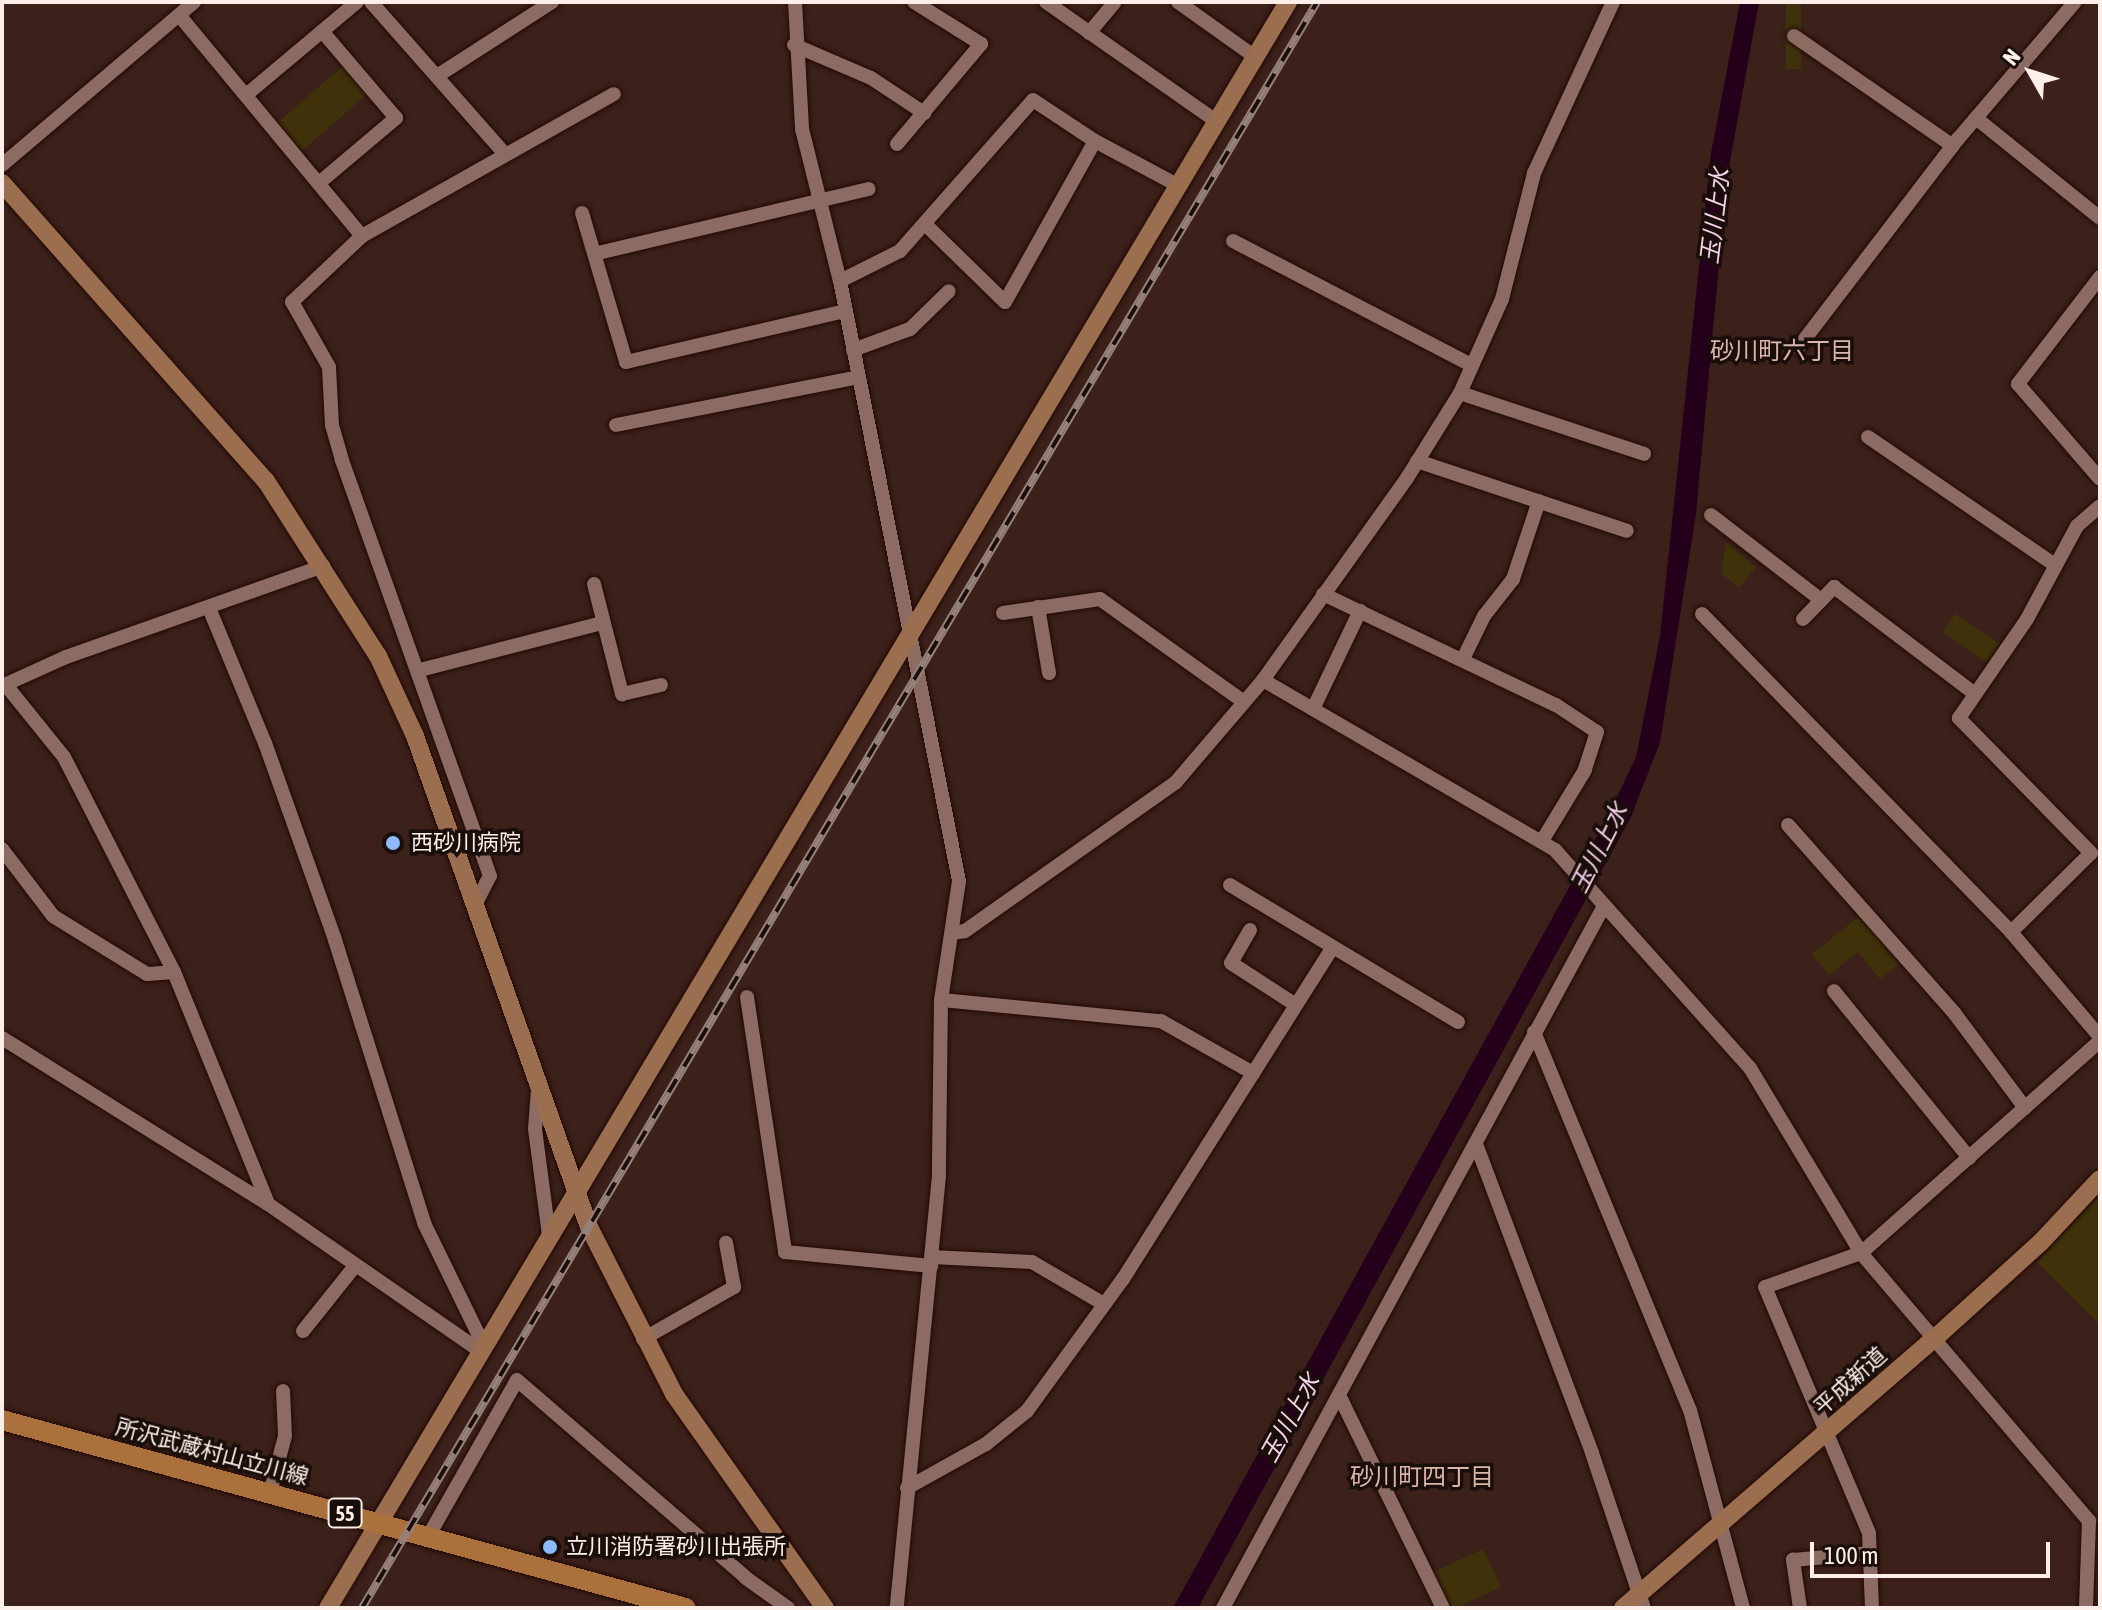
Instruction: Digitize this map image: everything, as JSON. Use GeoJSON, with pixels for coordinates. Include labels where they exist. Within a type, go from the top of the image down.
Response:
{"type":"FeatureCollection","features":[{"type":"Feature","properties":{"kind":"main road","name":"所沢武蔵村山立川線"},"geometry":{"type":"LineString","coordinates":[[2,1420],[686,1608]]}},
{"type":"Feature","properties":{"kind":"street"},"geometry":{"type":"LineString","coordinates":[[2,165],[194,2]]}},
{"type":"Feature","properties":{"kind":"street"},"geometry":{"type":"LineString","coordinates":[[246,95],[357,2]]}},
{"type":"Feature","properties":{"kind":"street"},"geometry":{"type":"LineString","coordinates":[[371,2],[505,154]]}},
{"type":"Feature","properties":{"kind":"street"},"geometry":{"type":"LineString","coordinates":[[437,76],[552,2]]}},
{"type":"Feature","properties":{"kind":"street"},"geometry":{"type":"LineString","coordinates":[[795,2],[794,45],[802,129],[840,281],[959,881],[941,1000],[931,1261],[897,1608]]}},
{"type":"Feature","properties":{"kind":"street"},"geometry":{"type":"LineString","coordinates":[[897,144],[981,44],[914,2]]}},
{"type":"Feature","properties":{"kind":"street"},"geometry":{"type":"LineString","coordinates":[[1046,2],[1216,121]]}},
{"type":"Feature","properties":{"kind":"street"},"geometry":{"type":"LineString","coordinates":[[1089,33],[1115,2]]}},
{"type":"Feature","properties":{"kind":"street"},"geometry":{"type":"LineString","coordinates":[[1178,2],[1255,57]]}},
{"type":"Feature","properties":{"kind":"street"},"geometry":{"type":"LineString","coordinates":[[328,1608],[1288,2]]}},
{"type":"Feature","properties":{"kind":"street"},"geometry":{"type":"LineString","coordinates":[[952,933],[965,931],[1176,782],[1263,680],[1417,461],[1460,393],[1502,299],[1534,173],[1613,2]]}},
{"type":"Feature","properties":{"kind":"street"},"geometry":{"type":"LineString","coordinates":[[1798,348],[1953,146],[2075,2]]}},
{"type":"Feature","properties":{"kind":"street"},"geometry":{"type":"LineString","coordinates":[[179,15],[362,236]]}},
{"type":"Feature","properties":{"kind":"street"},"geometry":{"type":"LineString","coordinates":[[319,183],[396,118],[322,31]]}},
{"type":"Feature","properties":{"kind":"street"},"geometry":{"type":"LineString","coordinates":[[1794,36],[1953,146]]}},
{"type":"Feature","properties":{"kind":"street"},"geometry":{"type":"LineString","coordinates":[[794,45],[871,78],[924,113]]}},
{"type":"Feature","properties":{"kind":"street"},"geometry":{"type":"LineString","coordinates":[[476,903],[490,876],[420,670],[342,460],[332,425],[329,367],[292,302],[362,236],[614,94]]}},
{"type":"Feature","properties":{"kind":"street"},"geometry":{"type":"LineString","coordinates":[[840,281],[900,251],[1033,100],[1095,141],[1177,185]]}},
{"type":"Feature","properties":{"kind":"street"},"geometry":{"type":"LineString","coordinates":[[1976,118],[2100,218]]}},
{"type":"Feature","properties":{"kind":"street"},"geometry":{"type":"LineString","coordinates":[[926,225],[1005,302],[1095,141]]}},
{"type":"Feature","properties":{"kind":"street"},"geometry":{"type":"LineString","coordinates":[[2,183],[217,421],[323,566],[407,714],[476,903],[575,1194],[643,1339],[696,1430],[825,1608]]}},
{"type":"Feature","properties":{"kind":"street"},"geometry":{"type":"LineString","coordinates":[[598,253],[869,189]]}},
{"type":"Feature","properties":{"kind":"street"},"geometry":{"type":"LineString","coordinates":[[582,213],[598,253],[626,362],[846,311]]}},
{"type":"Feature","properties":{"kind":"street"},"geometry":{"type":"LineString","coordinates":[[1233,241],[1471,365]]}},
{"type":"Feature","properties":{"kind":"street"},"geometry":{"type":"LineString","coordinates":[[2100,277],[2018,384],[2100,479]]}},
{"type":"Feature","properties":{"kind":"street"},"geometry":{"type":"LineString","coordinates":[[853,350],[910,329],[949,291]]}},
{"type":"Feature","properties":{"kind":"street"},"geometry":{"type":"LineString","coordinates":[[616,425],[858,377]]}},
{"type":"Feature","properties":{"kind":"street"},"geometry":{"type":"LineString","coordinates":[[1460,393],[1644,454]]}},
{"type":"Feature","properties":{"kind":"street"},"geometry":{"type":"LineString","coordinates":[[1868,437],[2055,565]]}},
{"type":"Feature","properties":{"kind":"street"},"geometry":{"type":"LineString","coordinates":[[1417,461],[1627,531]]}},
{"type":"Feature","properties":{"kind":"street"},"geometry":{"type":"LineString","coordinates":[[1463,659],[1484,616],[1513,579],[1539,501]]}},
{"type":"Feature","properties":{"kind":"street"},"geometry":{"type":"LineString","coordinates":[[2011,932],[2091,853],[1959,718],[2027,619],[2077,526],[2100,506]]}},
{"type":"Feature","properties":{"kind":"street"},"geometry":{"type":"LineString","coordinates":[[1711,515],[1821,600]]}},
{"type":"Feature","properties":{"kind":"street"},"geometry":{"type":"LineString","coordinates":[[268,1204],[174,972],[64,757],[3,685],[323,566]]}},
{"type":"Feature","properties":{"kind":"street"},"geometry":{"type":"LineString","coordinates":[[594,584],[622,694],[661,685]]}},
{"type":"Feature","properties":{"kind":"street"},"geometry":{"type":"LineString","coordinates":[[1803,619],[1834,587],[1975,694]]}},
{"type":"Feature","properties":{"kind":"street"},"geometry":{"type":"LineString","coordinates":[[1323,594],[1556,705],[1597,732],[1578,783],[1542,841]]}},
{"type":"Feature","properties":{"kind":"street"},"geometry":{"type":"LineString","coordinates":[[1003,613],[1100,599],[1244,702]]}},
{"type":"Feature","properties":{"kind":"street"},"geometry":{"type":"LineString","coordinates":[[1038,607],[1049,673]]}},
{"type":"Feature","properties":{"kind":"street"},"geometry":{"type":"LineString","coordinates":[[209,608],[265,743],[335,940],[424,1223],[482,1348]]}},
{"type":"Feature","properties":{"kind":"street"},"geometry":{"type":"LineString","coordinates":[[1313,709],[1360,611]]}},
{"type":"Feature","properties":{"kind":"street"},"geometry":{"type":"LineString","coordinates":[[1702,614],[2011,932],[2100,1039],[1861,1253],[1765,1287],[1869,1533],[1872,1608]]}},
{"type":"Feature","properties":{"kind":"street"},"geometry":{"type":"LineString","coordinates":[[420,670],[602,623]]}},
{"type":"Feature","properties":{"kind":"street"},"geometry":{"type":"LineString","coordinates":[[1263,680],[1542,841],[1750,1068],[1861,1253],[2089,1521],[2086,1608]]}},
{"type":"Feature","properties":{"kind":"street"},"geometry":{"type":"LineString","coordinates":[[1788,825],[1955,1014],[2025,1108]]}},
{"type":"Feature","properties":{"kind":"street"},"geometry":{"type":"LineString","coordinates":[[2,849],[53,916],[147,974],[174,972]]}},
{"type":"Feature","properties":{"kind":"street"},"geometry":{"type":"LineString","coordinates":[[1230,885],[1458,1022]]}},
{"type":"Feature","properties":{"kind":"street"},"geometry":{"type":"LineString","coordinates":[[1223,1608],[1604,906]]}},
{"type":"Feature","properties":{"kind":"street"},"geometry":{"type":"LineString","coordinates":[[1250,930],[1231,963],[1296,1005]]}},
{"type":"Feature","properties":{"kind":"street"},"geometry":{"type":"LineString","coordinates":[[907,1488],[986,1444],[1027,1411],[1104,1304],[1332,949]]}},
{"type":"Feature","properties":{"kind":"street"},"geometry":{"type":"LineString","coordinates":[[1834,991],[1969,1158]]}},
{"type":"Feature","properties":{"kind":"street"},"geometry":{"type":"LineString","coordinates":[[747,997],[785,1252],[931,1261],[1032,1262],[1104,1304]]}},
{"type":"Feature","properties":{"kind":"street"},"geometry":{"type":"LineString","coordinates":[[941,1000],[1161,1021],[1253,1073]]}},
{"type":"Feature","properties":{"kind":"street"},"geometry":{"type":"LineString","coordinates":[[1534,1032],[1690,1410],[1723,1522],[1743,1608]]}},
{"type":"Feature","properties":{"kind":"street"},"geometry":{"type":"LineString","coordinates":[[2,1038],[268,1204],[355,1266],[482,1348]]}},
{"type":"Feature","properties":{"kind":"street"},"geometry":{"type":"LineString","coordinates":[[538,1086],[535,1129],[549,1235]]}},
{"type":"Feature","properties":{"kind":"street"},"geometry":{"type":"LineString","coordinates":[[1476,1144],[1642,1600]]}},
{"type":"Feature","properties":{"kind":"street","name":"平成新道"},"geometry":{"type":"LineString","coordinates":[[1623,1608],[1642,1600],[1723,1522],[1934,1339],[2041,1242],[2100,1179]]}},
{"type":"Feature","properties":{"kind":"street"},"geometry":{"type":"LineString","coordinates":[[643,1339],[734,1287],[726,1243]]}},
{"type":"Feature","properties":{"kind":"street"},"geometry":{"type":"LineString","coordinates":[[303,1331],[355,1266]]}},
{"type":"Feature","properties":{"kind":"street"},"geometry":{"type":"LineString","coordinates":[[429,1535],[517,1380],[714,1551],[788,1608]]}},
{"type":"Feature","properties":{"kind":"street"},"geometry":{"type":"LineString","coordinates":[[270,1493],[285,1436],[283,1391]]}},
{"type":"Feature","properties":{"kind":"street"},"geometry":{"type":"LineString","coordinates":[[1339,1395],[1443,1608]]}},
{"type":"Feature","properties":{"kind":"street"},"geometry":{"type":"LineString","coordinates":[[1800,1608],[1793,1560],[1870,1553]]}},
{"type":"Feature","properties":{"kind":"shaded area"},"geometry":{"type":"Polygon","coordinates":[[[1786,2],[1801,2],[1801,69],[1786,69],[1786,2]]]}},
{"type":"Feature","properties":{"kind":"shaded area"},"geometry":{"type":"Polygon","coordinates":[[[343,66],[367,94],[299,153],[275,125],[343,66]]]}},
{"type":"Feature","properties":{"kind":"shaded area"},"geometry":{"type":"Polygon","coordinates":[[[1726,542],[1756,567],[1739,588],[1721,573],[1726,542]]]}},
{"type":"Feature","properties":{"kind":"shaded area"},"geometry":{"type":"Polygon","coordinates":[[[1955,614],[2003,646],[1991,665],[1943,632],[1955,614]]]}},
{"type":"Feature","properties":{"kind":"shaded area"},"geometry":{"type":"Polygon","coordinates":[[[1860,916],[1899,964],[1880,979],[1858,952],[1829,975],[1812,954],[1860,916]]]}},
{"type":"Feature","properties":{"kind":"shaded area"},"geometry":{"type":"Polygon","coordinates":[[[2100,1196],[2100,1325],[2037,1262],[2100,1196]]]}},
{"type":"Feature","properties":{"kind":"shaded area"},"geometry":{"type":"Polygon","coordinates":[[[1483,1549],[1501,1587],[1451,1608],[1434,1572],[1483,1549]]]}},
{"type":"Feature","properties":{"kind":"water","name":"玉川上水"},"geometry":{"type":"Polygon","coordinates":[[[1740,2],[1759,2],[1727,178],[1696,514],[1660,742],[1631,817],[1198,1608],[1173,1608],[1606,820],[1636,757],[1660,636],[1711,153],[1740,2]]]}},
{"type":"Feature","properties":{"kind":"railway"},"geometry":{"type":"LineString","coordinates":[[362,1608],[1317,2]]}},
{"type":"Feature","properties":{"kind":"place","name":"西砂川病院"},"geometry":{"type":"Point","coordinates":[393,843]}},
{"type":"Feature","properties":{"kind":"place","name":"立川消防署砂川出張所"},"geometry":{"type":"Point","coordinates":[550,1547]}},
{"type":"Feature","properties":{"kind":"district","name":"砂川町六丁目"},"geometry":{"type":"Point","coordinates":[1782,351]}},
{"type":"Feature","properties":{"kind":"district","name":"砂川町四丁目"},"geometry":{"type":"Point","coordinates":[1422,1477]}}]}
